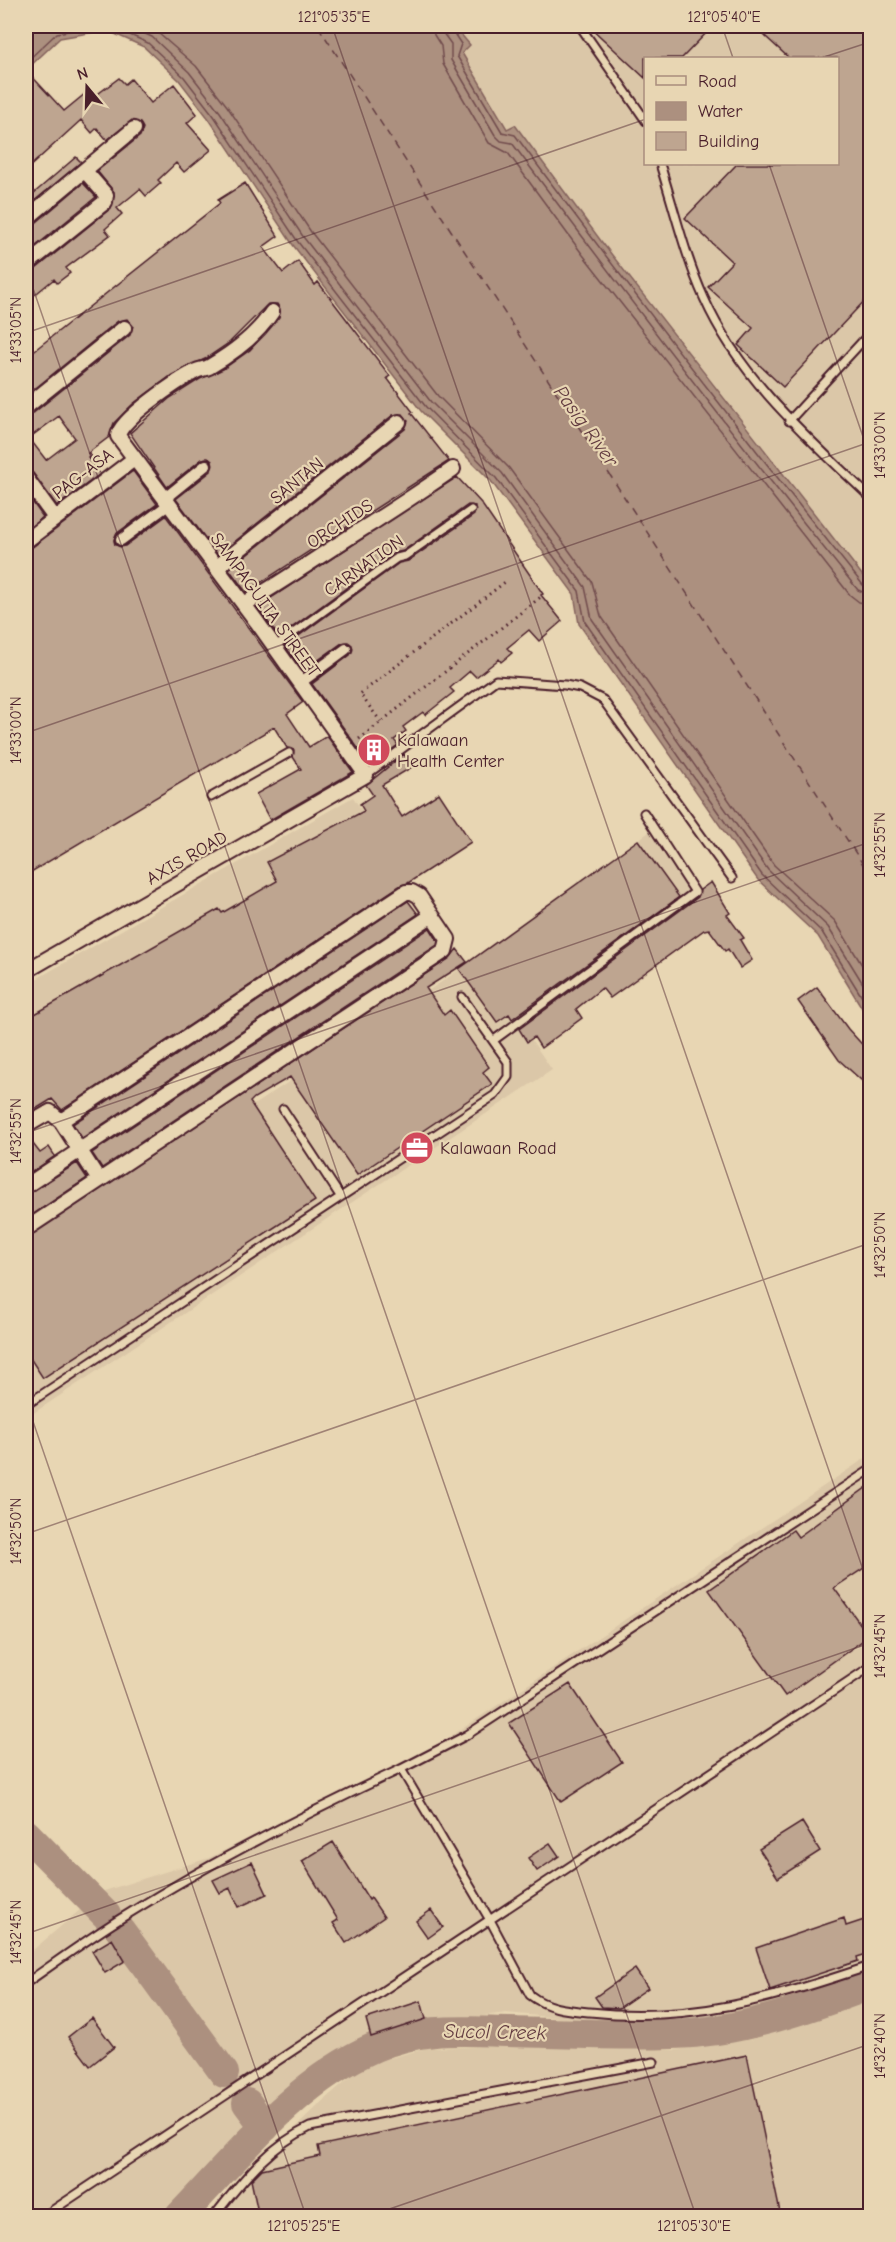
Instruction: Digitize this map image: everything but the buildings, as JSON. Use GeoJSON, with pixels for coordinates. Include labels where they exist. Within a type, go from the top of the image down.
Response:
{"type":"FeatureCollection","features":[{"type":"Feature","properties":{"kind":"street"},"geometry":{"type":"LineString","coordinates":[[26,219],[134,129]]}},
{"type":"Feature","properties":{"kind":"street"},"geometry":{"type":"LineString","coordinates":[[26,265],[105,202],[106,195],[85,171]]}},
{"type":"Feature","properties":{"kind":"street","name":"SAMPAGUITA STREET"},"geometry":{"type":"LineString","coordinates":[[272,312],[254,335],[207,368],[199,369],[185,377],[122,426],[118,436],[244,604],[366,775]]}},
{"type":"Feature","properties":{"kind":"street"},"geometry":{"type":"LineString","coordinates":[[26,407],[124,328]]}},
{"type":"Feature","properties":{"kind":"street","name":"SANTAN"},"geometry":{"type":"LineString","coordinates":[[216,568],[399,422]]}},
{"type":"Feature","properties":{"kind":"street","name":"PAG-ASA"},"geometry":{"type":"LineString","coordinates":[[26,542],[134,459]]}},
{"type":"Feature","properties":{"kind":"street"},"geometry":{"type":"LineString","coordinates":[[121,540],[206,465]]}},
{"type":"Feature","properties":{"kind":"street","name":"ORCHIDS"},"geometry":{"type":"LineString","coordinates":[[244,604],[287,580],[372,522],[404,505],[453,469]]}},
{"type":"Feature","properties":{"kind":"street"},"geometry":{"type":"LineString","coordinates":[[26,478],[55,518]]}},
{"type":"Feature","properties":{"kind":"street"},"geometry":{"type":"LineString","coordinates":[[300,683],[346,649]]}},
{"type":"Feature","properties":{"kind":"street","name":"AXIS ROAD"},"geometry":{"type":"LineString","coordinates":[[26,971],[366,775]]}},
{"type":"Feature","properties":{"kind":"street"},"geometry":{"type":"LineString","coordinates":[[26,1229],[445,951],[448,939],[419,896],[406,892],[61,1121]]}},
{"type":"Feature","properties":{"kind":"street"},"geometry":{"type":"LineString","coordinates":[[26,1186],[432,916]]}},
{"type":"Feature","properties":{"kind":"street"},"geometry":{"type":"LineString","coordinates":[[26,1125],[50,1112],[61,1121],[99,1180]]}},
{"type":"Feature","properties":{"kind":"lane"},"geometry":{"type":"LineString","coordinates":[[580,26],[644,120]]}},
{"type":"Feature","properties":{"kind":"lane"},"geometry":{"type":"LineString","coordinates":[[660,165],[690,260],[716,322],[738,357],[789,421],[870,497]]}},
{"type":"Feature","properties":{"kind":"lane"},"geometry":{"type":"LineString","coordinates":[[789,421],[870,333]]}},
{"type":"Feature","properties":{"kind":"lane","name":"CARNATION"},"geometry":{"type":"LineString","coordinates":[[274,647],[397,558],[405,556],[471,510]]}},
{"type":"Feature","properties":{"kind":"lane"},"geometry":{"type":"LineString","coordinates":[[366,775],[496,680],[529,680],[580,688],[603,700],[732,878]]}},
{"type":"Feature","properties":{"kind":"lane"},"geometry":{"type":"LineString","coordinates":[[211,797],[288,753]]}},
{"type":"Feature","properties":{"kind":"lane"},"geometry":{"type":"LineString","coordinates":[[494,1040],[695,892],[644,813]]}},
{"type":"Feature","properties":{"kind":"lane"},"geometry":{"type":"LineString","coordinates":[[26,1392],[29,1403],[495,1095],[508,1077],[508,1062],[462,997]]}},
{"type":"Feature","properties":{"kind":"lane"},"geometry":{"type":"LineString","coordinates":[[283,1109],[339,1196]]}},
{"type":"Feature","properties":{"kind":"lane"},"geometry":{"type":"LineString","coordinates":[[26,1983],[126,1915],[241,1848],[467,1735],[870,1470]]}},
{"type":"Feature","properties":{"kind":"lane"},"geometry":{"type":"LineString","coordinates":[[44,2217],[870,1667]]}},
{"type":"Feature","properties":{"kind":"lane"},"geometry":{"type":"LineString","coordinates":[[401,1769],[490,1920],[530,1995],[539,2002],[556,2008],[620,2015],[705,2011],[782,1995],[870,1966]]}},
{"type":"Feature","properties":{"kind":"lane"},"geometry":{"type":"LineString","coordinates":[[214,2217],[220,2213],[255,2166],[277,2146],[310,2127],[654,2062]]}},
{"type":"Feature","properties":{"kind":"path"},"geometry":{"type":"LineString","coordinates":[[381,722],[360,694],[505,582]]}},
{"type":"Feature","properties":{"kind":"path"},"geometry":{"type":"LineString","coordinates":[[347,748],[542,596]]}},
{"type":"Feature","properties":{"kind":"shaded area"},"geometry":{"type":"Polygon","coordinates":[[[454,26],[870,26],[870,585],[601,241],[516,126],[507,130],[462,53],[470,45],[454,26]]]}},
{"type":"Feature","properties":{"kind":"shaded area"},"geometry":{"type":"Polygon","coordinates":[[[353,797],[402,871],[26,1086],[26,985],[353,797]]]}},
{"type":"Feature","properties":{"kind":"shaded area"},"geometry":{"type":"Polygon","coordinates":[[[656,827],[701,896],[524,1029],[552,1070],[26,1418],[26,1254],[443,981],[656,827]]]}},
{"type":"Feature","properties":{"kind":"shaded area"},"geometry":{"type":"Polygon","coordinates":[[[870,1455],[870,1973],[739,2015],[625,2024],[506,2013],[444,2021],[361,2043],[280,2104],[170,2216],[26,2216],[26,1956],[101,1892],[209,1858],[444,1741],[870,1455]]]}},
{"type":"Feature","properties":{"kind":"shaded area"},"geometry":{"type":"Polygon","coordinates":[[[870,1995],[870,2216],[205,2216],[325,2099],[364,2065],[427,2048],[514,2045],[675,2050],[753,2039],[870,1995]]]}},
{"type":"Feature","properties":{"kind":"water","name":"Pasig River"},"geometry":{"type":"Polygon","coordinates":[[[26,26],[454,26],[470,45],[462,53],[507,129],[515,125],[601,241],[870,585],[870,1021],[818,936],[758,880],[579,624],[574,594],[491,481],[421,411],[293,245],[209,119],[179,80],[144,47],[106,30],[60,38],[26,70],[26,26]]]}},
{"type":"Feature","properties":{"kind":"waterway"},"geometry":{"type":"LineString","coordinates":[[26,1834],[106,1915]]}},
{"type":"Feature","properties":{"kind":"waterway"},"geometry":{"type":"LineString","coordinates":[[120,1930],[224,2073]]}},
{"type":"Feature","properties":{"kind":"waterway","name":"Sucol Creek"},"geometry":{"type":"LineString","coordinates":[[180,2216],[246,2145],[319,2079],[346,2062],[392,2041],[425,2033],[457,2031],[632,2035],[724,2029],[773,2018],[870,1985]]}},
{"type":"Feature","properties":{"kind":"waterway"},"geometry":{"type":"LineString","coordinates":[[247,2103],[265,2127]]}},
{"type":"Feature","properties":{"kind":"ferry route"},"geometry":{"type":"LineString","coordinates":[[318,26],[870,875]]}},
{"type":"Feature","properties":{"kind":"place","name":"Kalawaan Health Center"},"geometry":{"type":"Point","coordinates":[374,750]}},
{"type":"Feature","properties":{"kind":"place","name":"Kalawaan Road"},"geometry":{"type":"Point","coordinates":[417,1148]}}]}
